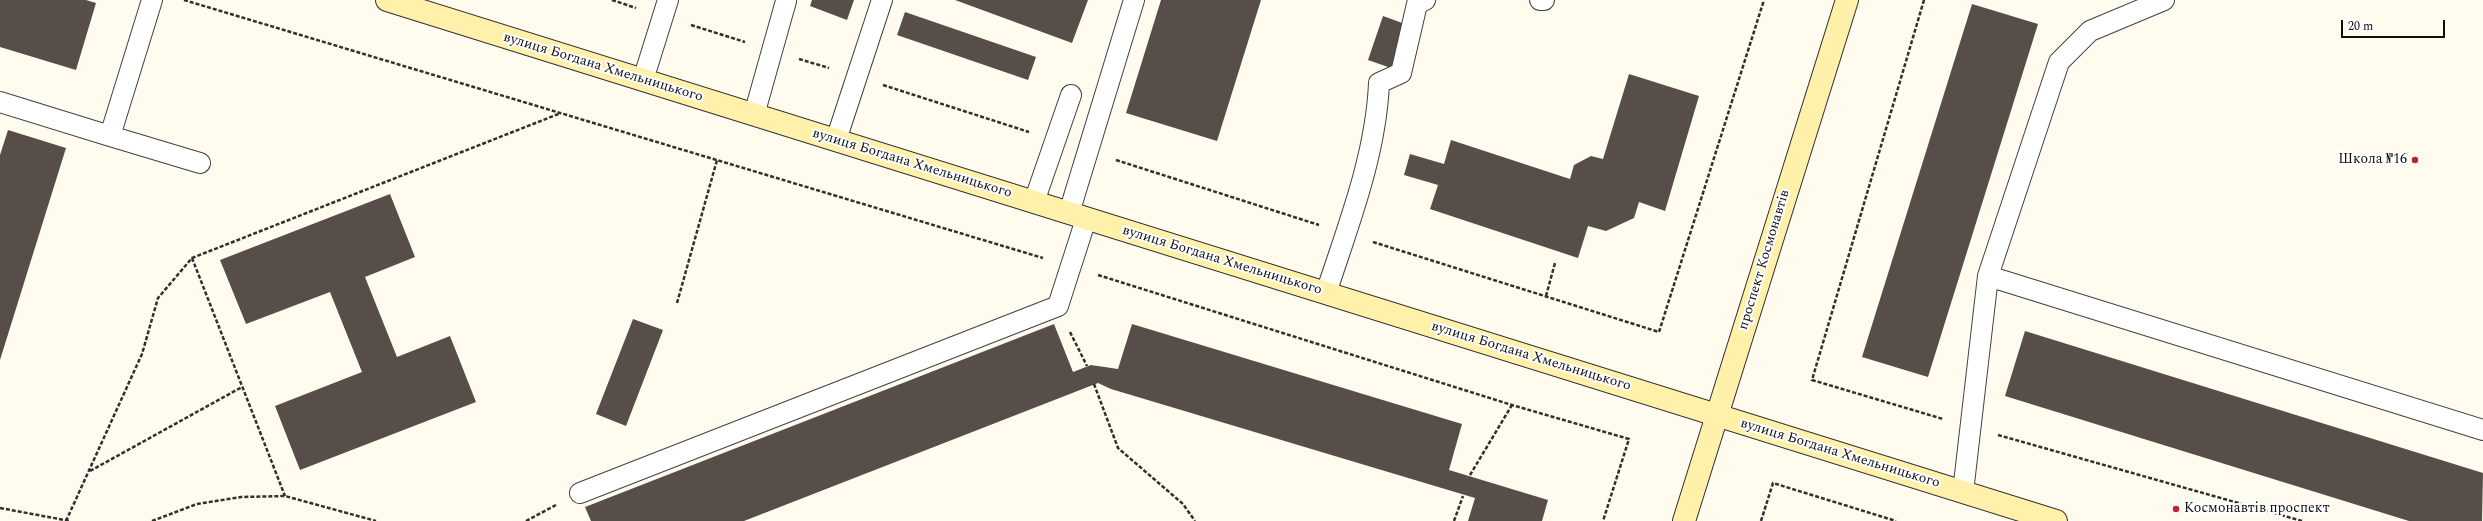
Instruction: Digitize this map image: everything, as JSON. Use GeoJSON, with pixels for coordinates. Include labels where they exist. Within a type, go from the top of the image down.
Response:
{"type":"FeatureCollection","features":[{"type":"Feature","properties":{"kind":"street","name":"вулиця Богдана Хмельницького"},"geometry":{"type":"LineString","coordinates":[[387,0],[2056,521]]}},
{"type":"Feature","properties":{"kind":"street","name":"проспект Космонавтів"},"geometry":{"type":"LineString","coordinates":[[1684,521],[1847,0]]}},
{"type":"Feature","properties":{"kind":"lane"},"geometry":{"type":"LineString","coordinates":[[110,136],[152,0]]}},
{"type":"Feature","properties":{"kind":"lane"},"geometry":{"type":"LineString","coordinates":[[836,140],[882,0]]}},
{"type":"Feature","properties":{"kind":"lane"},"geometry":{"type":"LineString","coordinates":[[580,493],[1058,306],[1070,266],[1089,151],[1134,0]]}},
{"type":"Feature","properties":{"kind":"lane"},"geometry":{"type":"LineString","coordinates":[[1326,293],[1361,185],[1375,124],[1380,83],[1401,73],[1417,4],[1425,0]]}},
{"type":"Feature","properties":{"kind":"lane"},"geometry":{"type":"LineString","coordinates":[[1963,492],[1988,276],[2059,62],[2090,31],[2164,0]]}},
{"type":"Feature","properties":{"kind":"lane"},"geometry":{"type":"LineString","coordinates":[[754,115],[786,2]]}},
{"type":"Feature","properties":{"kind":"lane"},"geometry":{"type":"LineString","coordinates":[[643,80],[665,8]]}},
{"type":"Feature","properties":{"kind":"lane"},"geometry":{"type":"LineString","coordinates":[[1034,202],[1071,95]]}},
{"type":"Feature","properties":{"kind":"lane"},"geometry":{"type":"LineString","coordinates":[[0,102],[200,163]]}},
{"type":"Feature","properties":{"kind":"lane"},"geometry":{"type":"LineString","coordinates":[[1988,276],[2483,430]]}},
{"type":"Feature","properties":{"kind":"path"},"geometry":{"type":"LineString","coordinates":[[184,0],[1070,266],[1512,405],[1629,439],[1603,521]]}},
{"type":"Feature","properties":{"kind":"path"},"geometry":{"type":"LineString","coordinates":[[612,0],[665,8],[772,50],[1055,141]]}},
{"type":"Feature","properties":{"kind":"path"},"geometry":{"type":"LineString","coordinates":[[1089,151],[1659,332],[1764,0]]}},
{"type":"Feature","properties":{"kind":"path"},"geometry":{"type":"LineString","coordinates":[[1924,0],[1812,380],[2302,521]]}},
{"type":"Feature","properties":{"kind":"path"},"geometry":{"type":"LineString","coordinates":[[66,521],[142,354],[158,298],[192,258],[562,113]]}},
{"type":"Feature","properties":{"kind":"path"},"geometry":{"type":"LineString","coordinates":[[677,303],[717,160]]}},
{"type":"Feature","properties":{"kind":"path"},"geometry":{"type":"LineString","coordinates":[[192,258],[285,496]]}},
{"type":"Feature","properties":{"kind":"path"},"geometry":{"type":"LineString","coordinates":[[1546,296],[1556,264]]}},
{"type":"Feature","properties":{"kind":"path"},"geometry":{"type":"LineString","coordinates":[[1058,306],[1087,366]]}},
{"type":"Feature","properties":{"kind":"path"},"geometry":{"type":"LineString","coordinates":[[1094,384],[1118,448],[1183,504],[1195,521]]}},
{"type":"Feature","properties":{"kind":"path"},"geometry":{"type":"LineString","coordinates":[[90,471],[242,387]]}},
{"type":"Feature","properties":{"kind":"path"},"geometry":{"type":"LineString","coordinates":[[1470,475],[1512,405]]}},
{"type":"Feature","properties":{"kind":"path"},"geometry":{"type":"LineString","coordinates":[[1761,521],[1773,483],[1896,521]]}},
{"type":"Feature","properties":{"kind":"path"},"geometry":{"type":"LineString","coordinates":[[526,521],[580,493]]}},
{"type":"Feature","properties":{"kind":"path"},"geometry":{"type":"LineString","coordinates":[[152,521],[197,504],[241,497],[285,496],[376,521]]}},
{"type":"Feature","properties":{"kind":"path"},"geometry":{"type":"LineString","coordinates":[[1454,521],[1463,496]]}},
{"type":"Feature","properties":{"kind":"path"},"geometry":{"type":"LineString","coordinates":[[0,508],[70,521]]}},
{"type":"Feature","properties":{"kind":"building"},"geometry":{"type":"Polygon","coordinates":[[[0,0],[86,0],[96,3],[76,70],[0,47],[0,0]]]}},
{"type":"Feature","properties":{"kind":"building"},"geometry":{"type":"Polygon","coordinates":[[[812,0],[854,0],[847,20],[810,6],[812,0]]]}},
{"type":"Feature","properties":{"kind":"building"},"geometry":{"type":"Polygon","coordinates":[[[955,0],[1088,0],[1072,43],[955,0]]]}},
{"type":"Feature","properties":{"kind":"building"},"geometry":{"type":"Polygon","coordinates":[[[1161,0],[1261,0],[1217,141],[1126,113],[1161,0]]]}},
{"type":"Feature","properties":{"kind":"building"},"geometry":{"type":"Polygon","coordinates":[[[1972,4],[2038,24],[1928,377],[1862,357],[1972,4]]]}},
{"type":"Feature","properties":{"kind":"building"},"geometry":{"type":"Polygon","coordinates":[[[905,12],[1036,57],[1028,80],[897,35],[905,12]]]}},
{"type":"Feature","properties":{"kind":"building"},"geometry":{"type":"Polygon","coordinates":[[[1383,16],[1405,24],[1391,68],[1368,60],[1383,16]]]}},
{"type":"Feature","properties":{"kind":"building"},"geometry":{"type":"Polygon","coordinates":[[[1629,74],[1699,96],[1665,211],[1639,202],[1634,218],[1606,231],[1588,226],[1578,258],[1430,209],[1438,185],[1404,175],[1410,154],[1444,164],[1451,140],[1570,179],[1574,165],[1591,156],[1603,159],[1629,74]]]}},
{"type":"Feature","properties":{"kind":"building"},"geometry":{"type":"Polygon","coordinates":[[[8,130],[66,148],[0,360],[0,155],[8,130]]]}},
{"type":"Feature","properties":{"kind":"building"},"geometry":{"type":"Polygon","coordinates":[[[390,194],[415,257],[365,277],[397,357],[450,336],[476,402],[300,470],[275,406],[362,372],[330,292],[246,324],[220,260],[390,194]]]}},
{"type":"Feature","properties":{"kind":"building"},"geometry":{"type":"Polygon","coordinates":[[[633,319],[663,330],[626,426],[596,414],[633,319]]]}},
{"type":"Feature","properties":{"kind":"building"},"geometry":{"type":"Polygon","coordinates":[[[1054,324],[1073,372],[1091,365],[1118,369],[1132,324],[1462,424],[1449,470],[1548,500],[1542,521],[1468,521],[1475,498],[1111,389],[1098,383],[744,521],[591,521],[585,507],[1054,324]]]}},
{"type":"Feature","properties":{"kind":"building"},"geometry":{"type":"Polygon","coordinates":[[[2025,331],[2483,473],[2482,521],[2409,521],[2005,396],[2025,331]]]}},
{"type":"Feature","properties":{"kind":"place","name":"Школа №16"},"geometry":{"type":"Point","coordinates":[2415,160]}},
{"type":"Feature","properties":{"kind":"place","name":"Космонавтів проспект"},"geometry":{"type":"Point","coordinates":[2176,509]}}]}
